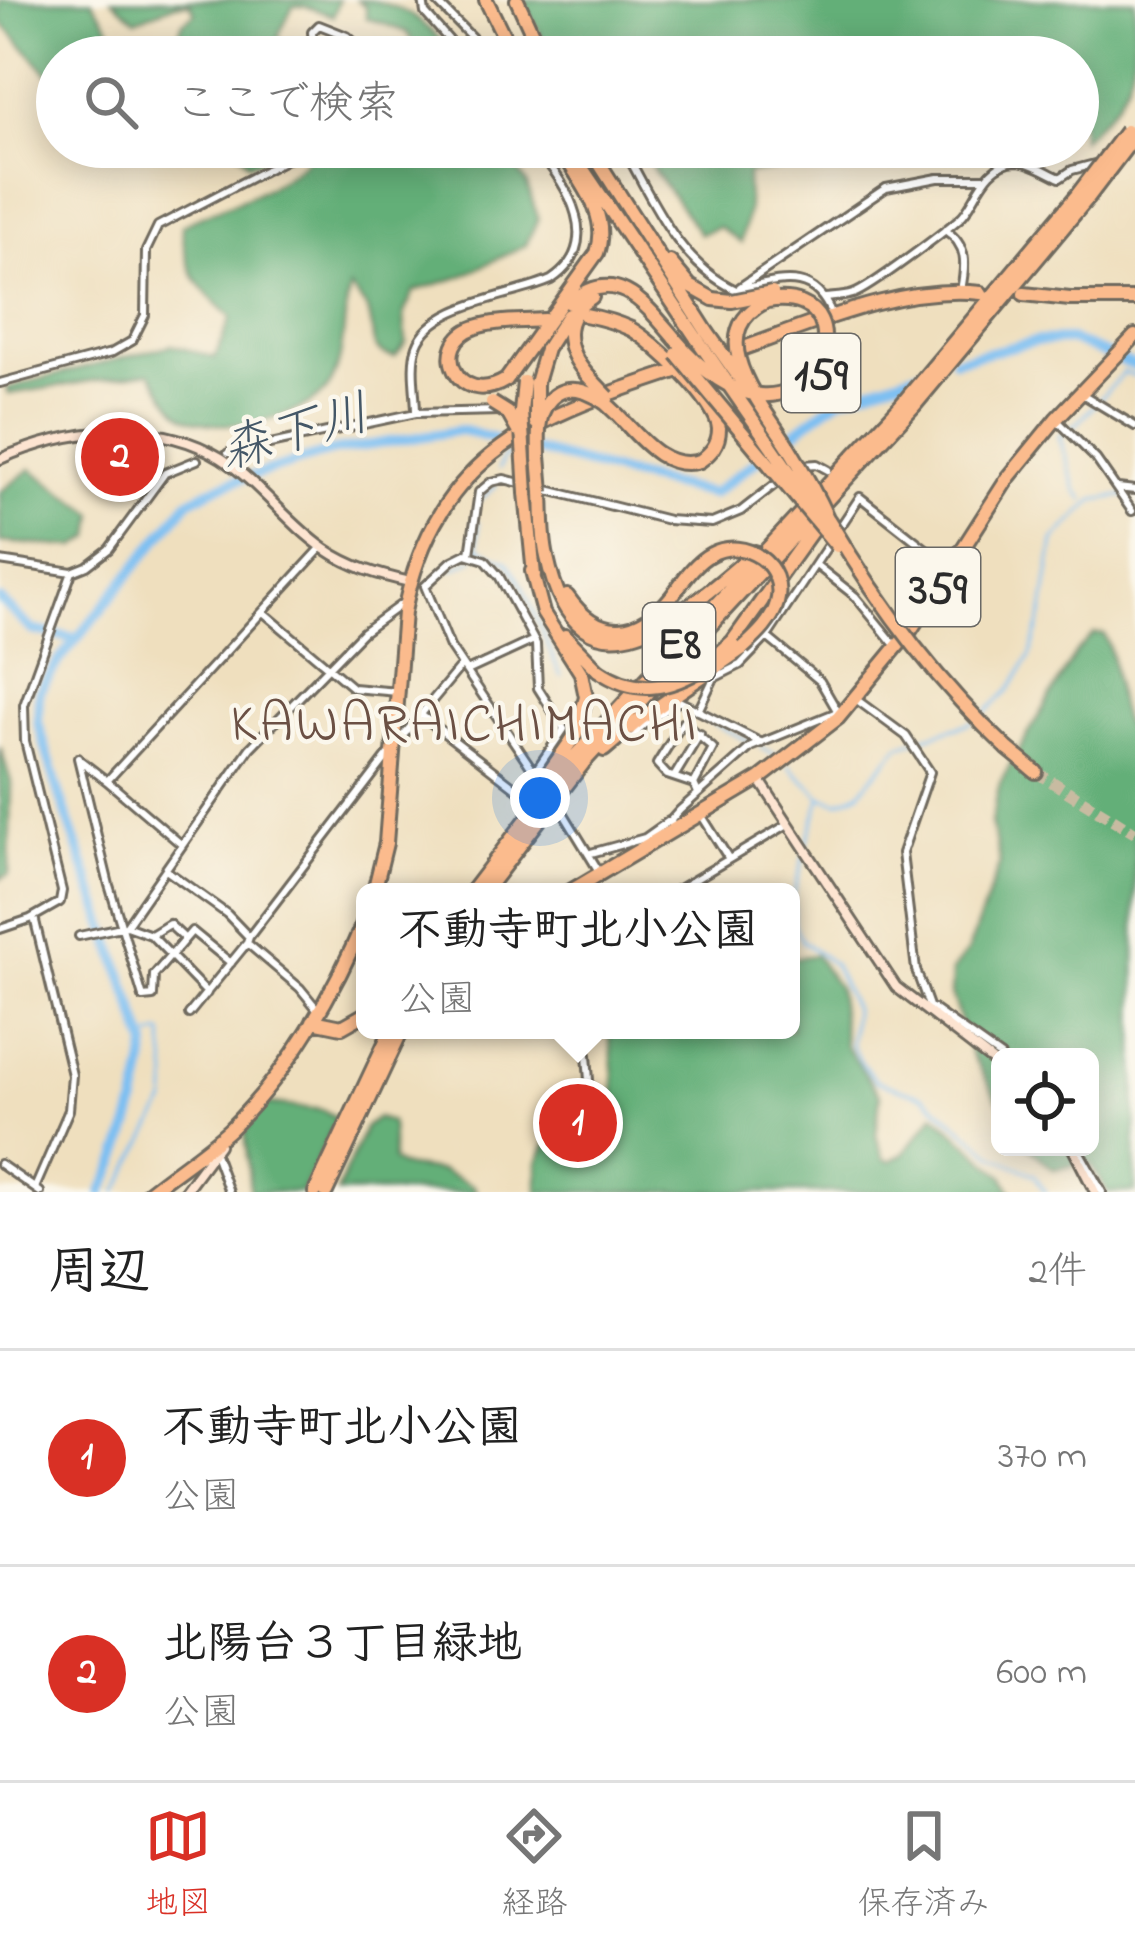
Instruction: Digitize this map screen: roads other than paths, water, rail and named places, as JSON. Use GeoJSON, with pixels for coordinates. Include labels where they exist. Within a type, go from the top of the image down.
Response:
{"type":"FeatureCollection","features":[{"type":"Feature","properties":{"kind":"highway"},"geometry":{"type":"LineString","coordinates":[[484,0],[502,36]]}},
{"type":"Feature","properties":{"kind":"highway"},"geometry":{"type":"LineString","coordinates":[[517,0],[533,36]]}},
{"type":"Feature","properties":{"kind":"highway","name":"E8"},"geometry":{"type":"LineString","coordinates":[[484,883],[632,707],[982,320],[1132,135],[1135,119]]}},
{"type":"Feature","properties":{"kind":"highway","name":"159"},"geometry":{"type":"LineString","coordinates":[[571,168],[594,206],[602,232],[594,260],[546,321],[501,383],[475,387],[457,375],[451,356],[457,340],[468,330],[546,321],[591,289],[621,289],[644,304],[932,668],[1036,772]]}},
{"type":"Feature","properties":{"kind":"highway","name":"159"},"geometry":{"type":"LineString","coordinates":[[583,168],[702,335],[860,573]]}},
{"type":"Feature","properties":{"kind":"highway","name":"159"},"geometry":{"type":"LineString","coordinates":[[602,169],[702,335],[773,427],[876,594]]}},
{"type":"Feature","properties":{"kind":"highway","name":"159"},"geometry":{"type":"LineString","coordinates":[[602,169],[684,280],[713,299],[732,301],[783,292],[806,300],[824,317],[832,347],[823,371],[796,394],[776,400],[748,399],[712,386],[672,342]]}},
{"type":"Feature","properties":{"kind":"highway"},"geometry":{"type":"LineString","coordinates":[[376,883],[386,843],[410,582],[434,526],[478,468],[533,425],[584,401],[833,318],[925,294],[981,293]]}},
{"type":"Feature","properties":{"kind":"highway","name":"159"},"geometry":{"type":"LineString","coordinates":[[674,371],[711,423],[710,440],[700,454],[684,458],[668,454],[617,410],[572,355],[568,332],[574,312],[593,297],[608,294],[630,302],[719,382],[743,392],[753,393],[761,394],[801,385],[818,368],[825,340],[815,316],[797,302],[767,301],[744,319],[736,348],[745,379],[750,387],[760,402],[790,449],[830,522]]}},
{"type":"Feature","properties":{"kind":"highway"},"geometry":{"type":"LineString","coordinates":[[1024,294],[1135,299]]}},
{"type":"Feature","properties":{"kind":"highway"},"geometry":{"type":"LineString","coordinates":[[593,297],[573,309],[556,331],[530,382],[550,569],[563,605],[587,630],[622,639],[650,631],[706,593],[761,546],[888,420]]}},
{"type":"Feature","properties":{"kind":"highway"},"geometry":{"type":"LineString","coordinates":[[536,350],[566,307]]}},
{"type":"Feature","properties":{"kind":"highway"},"geometry":{"type":"LineString","coordinates":[[584,318],[638,334],[674,371]]}},
{"type":"Feature","properties":{"kind":"highway"},"geometry":{"type":"LineString","coordinates":[[483,883],[570,744],[585,707],[581,673],[543,614],[532,571],[524,461],[530,382],[546,321],[480,320],[452,337],[445,355],[452,378],[464,390],[508,412],[516,423],[524,461]]}},
{"type":"Feature","properties":{"kind":"highway","name":"359"},"geometry":{"type":"LineString","coordinates":[[583,883],[671,825],[760,779],[818,736],[897,648],[1008,478],[1132,339]]}},
{"type":"Feature","properties":{"kind":"highway"},"geometry":{"type":"LineString","coordinates":[[539,460],[542,416],[556,395],[573,389],[586,391],[617,410]]}},
{"type":"Feature","properties":{"kind":"highway"},"geometry":{"type":"LineString","coordinates":[[532,571],[558,625],[598,670],[620,683],[646,688],[674,683],[706,666],[733,641],[790,557],[908,405]]}},
{"type":"Feature","properties":{"kind":"highway","name":"E8"},"geometry":{"type":"LineString","coordinates":[[483,883],[544,792],[622,702],[888,420],[908,405]]}},
{"type":"Feature","properties":{"kind":"highway"},"geometry":{"type":"LineString","coordinates":[[484,883],[609,745],[742,648],[767,623],[778,601],[776,577],[758,555],[732,548],[710,555],[646,621],[610,629],[581,614],[550,569]]}},
{"type":"Feature","properties":{"kind":"highway"},"geometry":{"type":"LineString","coordinates":[[149,1192],[230,1129],[315,1015],[356,941]]}},
{"type":"Feature","properties":{"kind":"highway"},"geometry":{"type":"LineString","coordinates":[[315,1015],[342,1027],[356,1019]]}},
{"type":"Feature","properties":{"kind":"highway"},"geometry":{"type":"LineString","coordinates":[[315,1192],[387,1039]]}},
{"type":"Feature","properties":{"kind":"highway"},"geometry":{"type":"LineString","coordinates":[[326,1192],[398,1039]]}},
{"type":"Feature","properties":{"kind":"street"},"geometry":{"type":"LineString","coordinates":[[423,0],[424,13],[445,36]]}},
{"type":"Feature","properties":{"kind":"street"},"geometry":{"type":"LineString","coordinates":[[435,0],[470,36]]}},
{"type":"Feature","properties":{"kind":"street"},"geometry":{"type":"LineString","coordinates":[[312,36],[319,25],[347,36]]}},
{"type":"Feature","properties":{"kind":"street"},"geometry":{"type":"LineString","coordinates":[[1099,163],[1135,158]]}},
{"type":"Feature","properties":{"kind":"street"},"geometry":{"type":"LineString","coordinates":[[0,383],[111,352],[132,341],[145,315],[146,251],[158,226],[269,168]]}},
{"type":"Feature","properties":{"kind":"street"},"geometry":{"type":"LineString","coordinates":[[416,413],[415,355],[428,327],[446,314],[551,280],[565,270],[578,250],[580,225],[575,210],[548,168]]}},
{"type":"Feature","properties":{"kind":"street"},"geometry":{"type":"LineString","coordinates":[[635,168],[667,226],[703,272],[736,290],[774,280],[798,282],[825,298],[833,318]]}},
{"type":"Feature","properties":{"kind":"street"},"geometry":{"type":"LineString","coordinates":[[825,298],[855,294],[945,230],[965,215],[986,178],[1004,168]]}},
{"type":"Feature","properties":{"kind":"street"},"geometry":{"type":"LineString","coordinates":[[1037,168],[1060,178],[1079,168]]}},
{"type":"Feature","properties":{"kind":"street"},"geometry":{"type":"LineString","coordinates":[[736,290],[886,188],[938,178],[986,178]]}},
{"type":"Feature","properties":{"kind":"street"},"geometry":{"type":"LineString","coordinates":[[945,230],[962,247],[961,291]]}},
{"type":"Feature","properties":{"kind":"street"},"geometry":{"type":"LineString","coordinates":[[1081,394],[1135,426]]}},
{"type":"Feature","properties":{"kind":"street"},"geometry":{"type":"LineString","coordinates":[[226,457],[416,413],[520,409],[533,425]]}},
{"type":"Feature","properties":{"kind":"street"},"geometry":{"type":"LineString","coordinates":[[1056,419],[1096,459],[1132,511]]}},
{"type":"Feature","properties":{"kind":"street"},"geometry":{"type":"LineString","coordinates":[[0,459],[70,438],[139,431],[200,447],[226,457],[322,547],[366,572],[425,586]]}},
{"type":"Feature","properties":{"kind":"street"},"geometry":{"type":"LineString","coordinates":[[0,929],[60,902],[62,891],[26,741],[24,705],[72,572],[109,549],[165,473],[197,460]]}},
{"type":"Feature","properties":{"kind":"street"},"geometry":{"type":"LineString","coordinates":[[470,554],[478,492],[491,482],[504,479],[668,520],[712,523],[741,512],[796,469],[817,464],[828,470]]}},
{"type":"Feature","properties":{"kind":"street"},"geometry":{"type":"LineString","coordinates":[[1120,493],[1135,490]]}},
{"type":"Feature","properties":{"kind":"street"},"geometry":{"type":"LineString","coordinates":[[698,711],[714,678],[740,665],[767,638],[860,496],[950,568]]}},
{"type":"Feature","properties":{"kind":"street"},"geometry":{"type":"LineString","coordinates":[[107,781],[322,547]]}},
{"type":"Feature","properties":{"kind":"street"},"geometry":{"type":"LineString","coordinates":[[421,715],[521,792],[564,729],[538,688],[533,640],[492,565],[470,554],[452,561],[425,586]]}},
{"type":"Feature","properties":{"kind":"street"},"geometry":{"type":"LineString","coordinates":[[0,561],[72,572]]}},
{"type":"Feature","properties":{"kind":"street"},"geometry":{"type":"LineString","coordinates":[[815,564],[855,596],[897,648]]}},
{"type":"Feature","properties":{"kind":"street"},"geometry":{"type":"LineString","coordinates":[[425,586],[430,606],[464,668],[535,772]]}},
{"type":"Feature","properties":{"kind":"street"},"geometry":{"type":"LineString","coordinates":[[122,927],[250,748],[386,611],[406,600]]}},
{"type":"Feature","properties":{"kind":"street"},"geometry":{"type":"LineString","coordinates":[[263,611],[353,688],[398,692]]}},
{"type":"Feature","properties":{"kind":"street"},"geometry":{"type":"LineString","coordinates":[[767,638],[820,681],[838,712]]}},
{"type":"Feature","properties":{"kind":"street"},"geometry":{"type":"LineString","coordinates":[[189,1014],[394,748],[464,668],[533,640]]}},
{"type":"Feature","properties":{"kind":"street"},"geometry":{"type":"LineString","coordinates":[[591,854],[671,825],[698,793],[758,744],[838,712],[855,698],[914,745],[929,772],[902,854],[916,970],[929,1006],[991,1050]]}},
{"type":"Feature","properties":{"kind":"street"},"geometry":{"type":"LineString","coordinates":[[630,737],[679,701],[758,744]]}},
{"type":"Feature","properties":{"kind":"street"},"geometry":{"type":"LineString","coordinates":[[694,784],[713,748],[683,722],[657,764],[674,778],[694,784],[698,793]]}},
{"type":"Feature","properties":{"kind":"street"},"geometry":{"type":"LineString","coordinates":[[674,778],[700,734]]}},
{"type":"Feature","properties":{"kind":"street"},"geometry":{"type":"LineString","coordinates":[[182,845],[78,758],[143,997],[153,995],[154,975],[192,932],[231,963]]}},
{"type":"Feature","properties":{"kind":"street"},"geometry":{"type":"LineString","coordinates":[[760,779],[896,987],[991,1060]]}},
{"type":"Feature","properties":{"kind":"street"},"geometry":{"type":"LineString","coordinates":[[700,812],[729,859]]}},
{"type":"Feature","properties":{"kind":"street"},"geometry":{"type":"LineString","coordinates":[[564,814],[600,873]]}},
{"type":"Feature","properties":{"kind":"street"},"geometry":{"type":"LineString","coordinates":[[689,883],[788,824]]}},
{"type":"Feature","properties":{"kind":"street"},"geometry":{"type":"LineString","coordinates":[[166,870],[226,914],[300,988],[315,1015]]}},
{"type":"Feature","properties":{"kind":"street"},"geometry":{"type":"LineString","coordinates":[[0,1164],[37,1190],[69,1110],[72,1076],[34,917]]}},
{"type":"Feature","properties":{"kind":"street"},"geometry":{"type":"LineString","coordinates":[[151,934],[169,924],[184,938]]}},
{"type":"Feature","properties":{"kind":"street"},"geometry":{"type":"LineString","coordinates":[[81,936],[122,927],[151,934],[207,993]]}},
{"type":"Feature","properties":{"kind":"street"},"geometry":{"type":"LineString","coordinates":[[580,1039],[590,1072],[592,1118]]}},
{"type":"Feature","properties":{"kind":"street"},"geometry":{"type":"LineString","coordinates":[[184,1192],[230,1129]]}},
{"type":"Feature","properties":{"kind":"street"},"geometry":{"type":"LineString","coordinates":[[214,1151],[229,1192]]}},
{"type":"Feature","properties":{"kind":"street"},"geometry":{"type":"LineString","coordinates":[[1079,1156],[1098,1192]]}},
{"type":"Feature","properties":{"kind":"waterway","name":"森下川"},"geometry":{"type":"LineString","coordinates":[[954,360],[1037,341],[1070,340],[1135,366]]}},
{"type":"Feature","properties":{"kind":"waterway","name":"森下川"},"geometry":{"type":"LineString","coordinates":[[102,1192],[131,1121],[147,1046],[59,793],[38,722],[39,691],[189,501],[219,486],[329,452],[461,430],[712,494],[840,398],[931,368]]}},
{"type":"Feature","properties":{"kind":"waterway"},"geometry":{"type":"LineString","coordinates":[[1084,499],[1076,490],[1059,436],[1079,422],[1124,372],[1135,376]]}},
{"type":"Feature","properties":{"kind":"waterway"},"geometry":{"type":"LineString","coordinates":[[499,469],[503,457],[518,454]]}},
{"type":"Feature","properties":{"kind":"waterway"},"geometry":{"type":"LineString","coordinates":[[479,501],[496,486]]}},
{"type":"Feature","properties":{"kind":"waterway"},"geometry":{"type":"LineString","coordinates":[[981,717],[1010,689],[1030,657],[1043,612],[1054,540],[1094,500],[1135,494]]}},
{"type":"Feature","properties":{"kind":"waterway"},"geometry":{"type":"LineString","coordinates":[[478,522],[478,552]]}},
{"type":"Feature","properties":{"kind":"waterway"},"geometry":{"type":"LineString","coordinates":[[480,548],[507,561],[521,583],[561,676]]}},
{"type":"Feature","properties":{"kind":"waterway"},"geometry":{"type":"LineString","coordinates":[[452,570],[474,559]]}},
{"type":"Feature","properties":{"kind":"waterway"},"geometry":{"type":"LineString","coordinates":[[0,600],[32,630],[77,639]]}},
{"type":"Feature","properties":{"kind":"waterway"},"geometry":{"type":"LineString","coordinates":[[676,705],[751,742]]}},
{"type":"Feature","properties":{"kind":"waterway"},"geometry":{"type":"LineString","coordinates":[[789,766],[822,797],[838,802],[859,793],[900,745],[973,722]]}},
{"type":"Feature","properties":{"kind":"waterway"},"geometry":{"type":"LineString","coordinates":[[760,747],[778,756]]}},
{"type":"Feature","properties":{"kind":"waterway"},"geometry":{"type":"LineString","coordinates":[[806,846],[821,798]]}},
{"type":"Feature","properties":{"kind":"waterway"},"geometry":{"type":"LineString","coordinates":[[797,883],[804,855]]}},
{"type":"Feature","properties":{"kind":"waterway"},"geometry":{"type":"LineString","coordinates":[[800,937],[833,964],[854,1009],[851,1044],[876,1081],[924,1096],[995,1156],[1035,1175],[1045,1192]]}},
{"type":"Feature","properties":{"kind":"waterway"},"geometry":{"type":"LineString","coordinates":[[151,1037],[161,1033]]}},
{"type":"Feature","properties":{"kind":"waterway"},"geometry":{"type":"LineString","coordinates":[[117,1192],[166,1102],[163,1033]]}},
{"type":"Feature","properties":{"kind":"tunnel"},"geometry":{"type":"LineString","coordinates":[[1036,772],[1135,833]]}},
{"type":"Feature","properties":{"kind":"place","name":"北陽台３丁目緑地"},"geometry":{"type":"Point","coordinates":[120,457]}},
{"type":"Feature","properties":{"kind":"place","name":"不動寺町北小公園"},"geometry":{"type":"Point","coordinates":[578,1123]}},
{"type":"Feature","properties":{"kind":"district","name":"KAWARAICHIMACHI"},"geometry":{"type":"Point","coordinates":[465,721]}}]}
